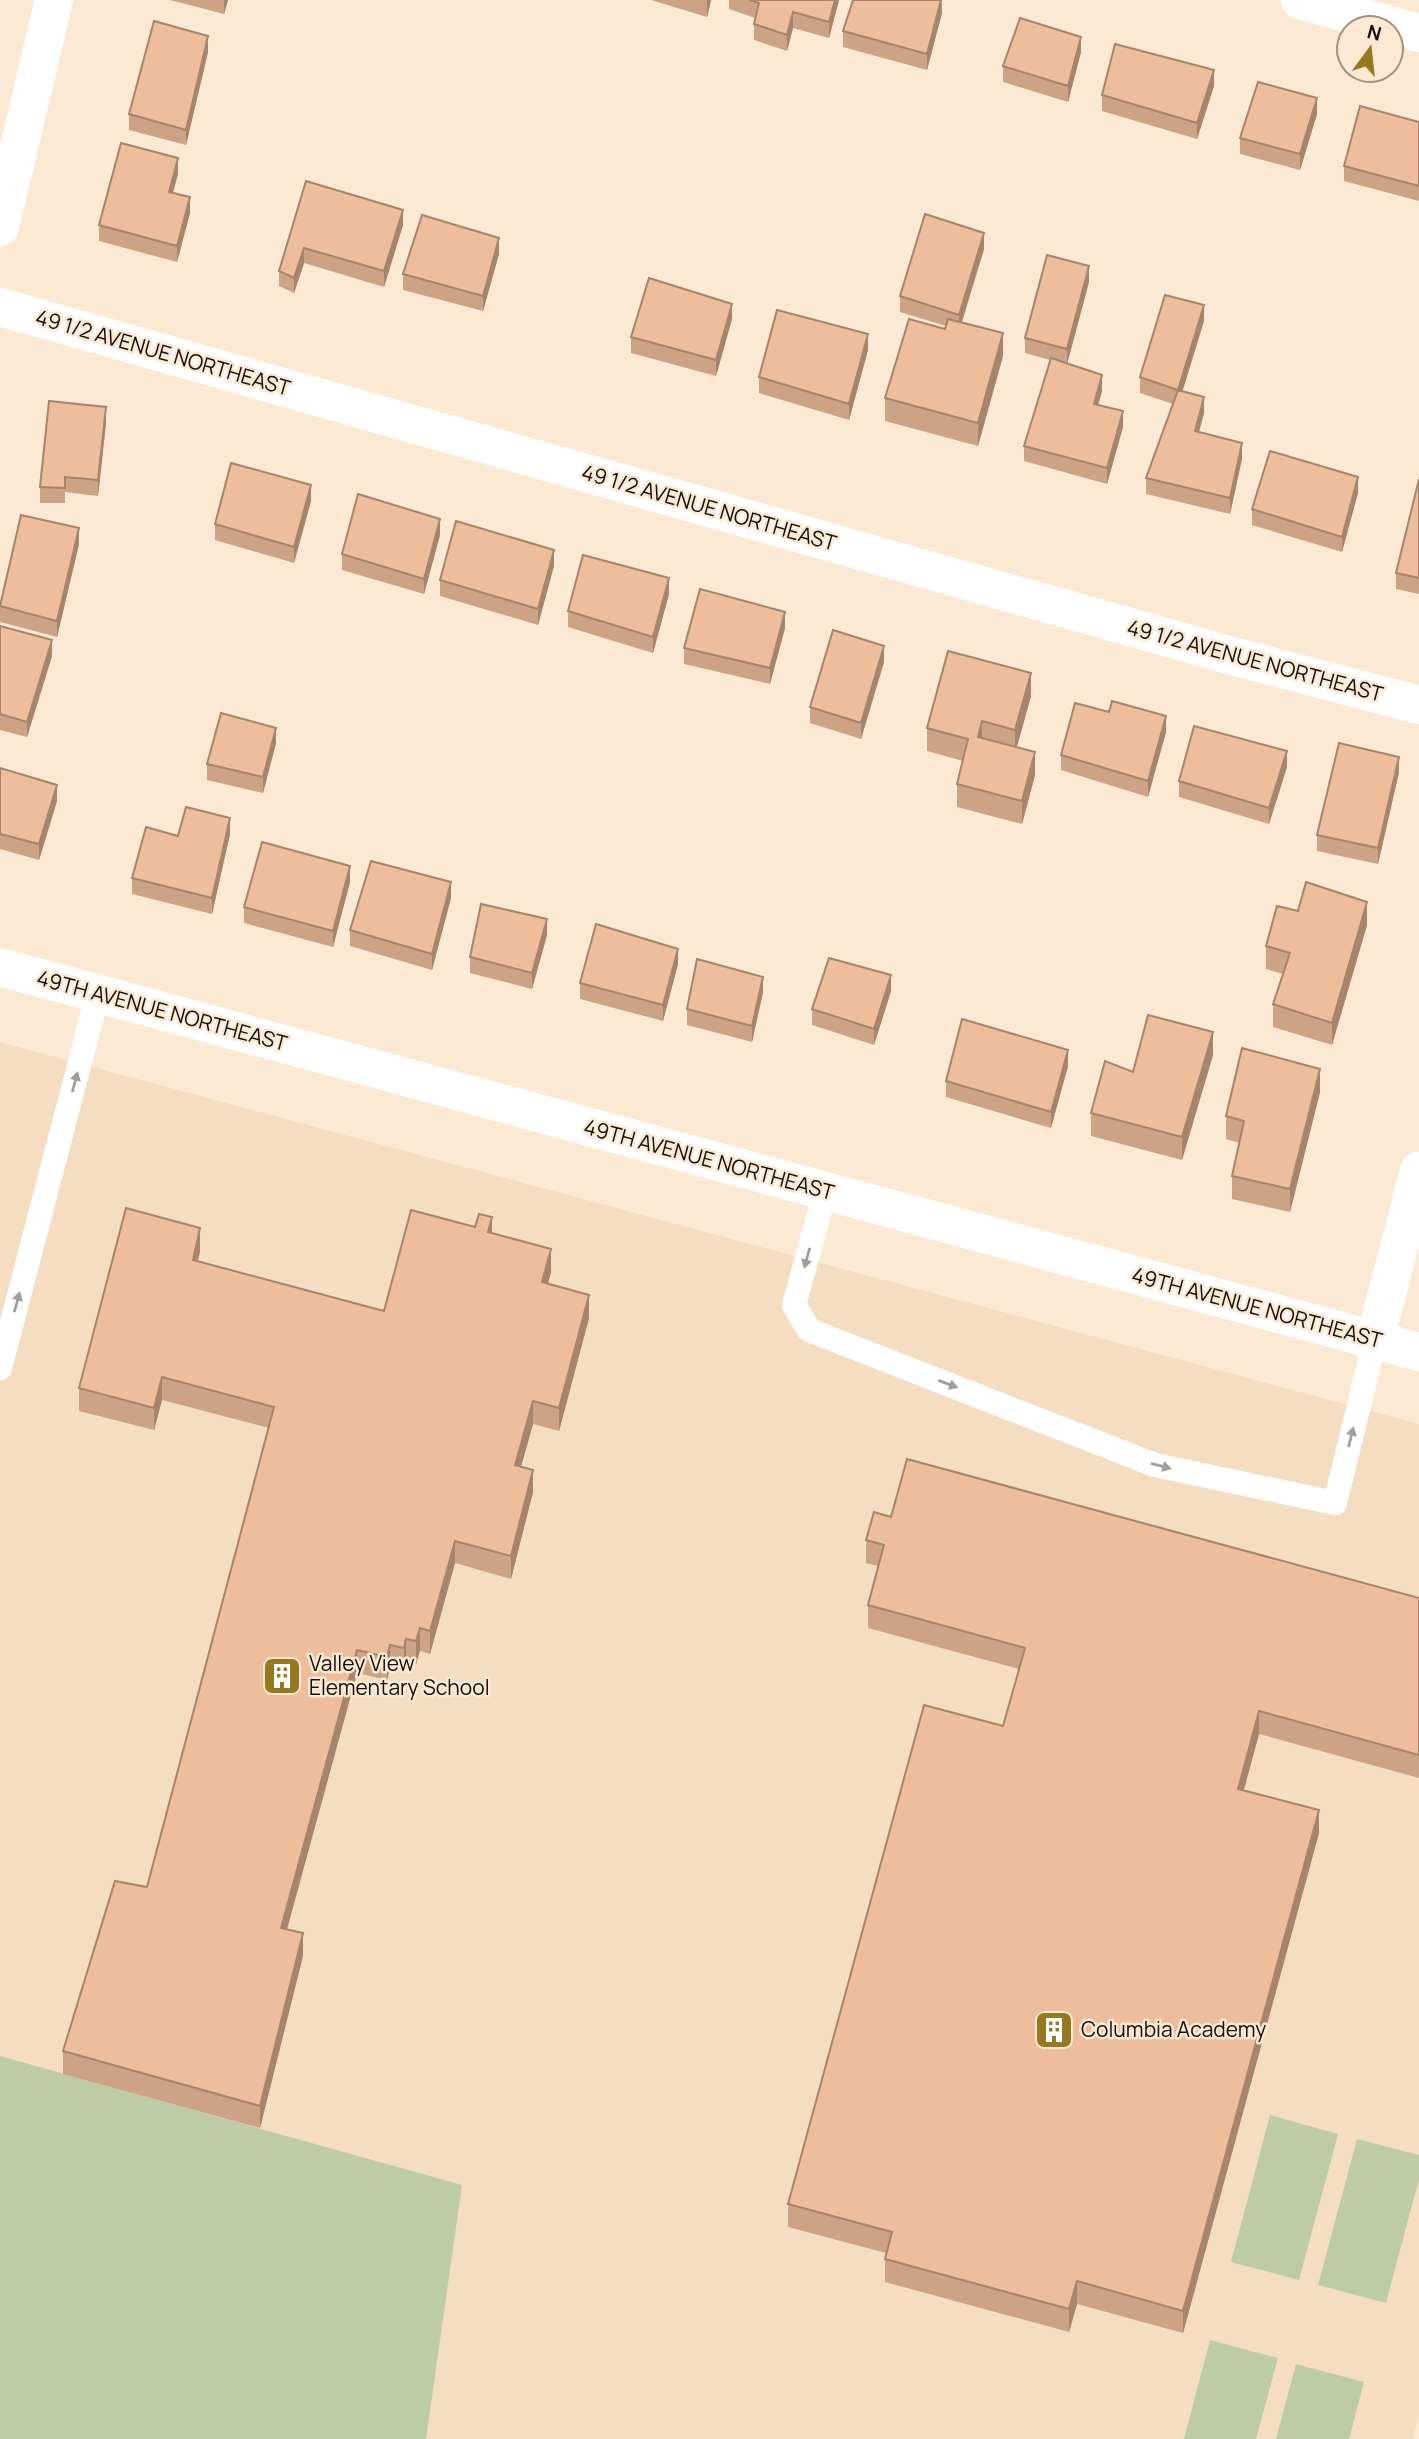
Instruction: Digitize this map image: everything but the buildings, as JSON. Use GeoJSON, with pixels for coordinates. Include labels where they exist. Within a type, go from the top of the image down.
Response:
{"type":"FeatureCollection","features":[{"type":"Feature","properties":{"kind":"street"},"geometry":{"type":"LineString","coordinates":[[0,227],[54,0]]}},
{"type":"Feature","properties":{"kind":"street"},"geometry":{"type":"LineString","coordinates":[[1300,0],[1419,33]]}},
{"type":"Feature","properties":{"kind":"street","name":"49 1/2 AVENUE NORTHEAST"},"geometry":{"type":"LineString","coordinates":[[0,307],[1232,656],[1419,705]]}},
{"type":"Feature","properties":{"kind":"street","name":"49TH AVENUE NORTHEAST"},"geometry":{"type":"LineString","coordinates":[[0,967],[1419,1352]]}},
{"type":"Feature","properties":{"kind":"street"},"geometry":{"type":"LineString","coordinates":[[1375,1340],[1419,1171]]}},
{"type":"Feature","properties":{"kind":"lane"},"geometry":{"type":"LineString","coordinates":[[0,1368],[98,993]]}},
{"type":"Feature","properties":{"kind":"lane"},"geometry":{"type":"LineString","coordinates":[[825,1192],[794,1305],[809,1330],[1155,1465],[1335,1503],[1375,1340]]}},
{"type":"Feature","properties":{"kind":"shaded area"},"geometry":{"type":"Polygon","coordinates":[[[0,1042],[1419,1424],[1419,2414],[1413,2439],[0,2439],[0,1042]]]}},
{"type":"Feature","properties":{"kind":"green space"},"geometry":{"type":"Polygon","coordinates":[[[0,2056],[462,2185],[426,2439],[0,2439],[0,2056]]]}},
{"type":"Feature","properties":{"kind":"green space"},"geometry":{"type":"Polygon","coordinates":[[[1270,2115],[1338,2134],[1299,2280],[1231,2262],[1270,2115]]]}},
{"type":"Feature","properties":{"kind":"green space"},"geometry":{"type":"Polygon","coordinates":[[[1357,2139],[1419,2155],[1419,2179],[1386,2303],[1318,2285],[1357,2139]]]}},
{"type":"Feature","properties":{"kind":"green space"},"geometry":{"type":"Polygon","coordinates":[[[1210,2340],[1278,2358],[1256,2439],[1184,2439],[1210,2340]]]}},
{"type":"Feature","properties":{"kind":"green space"},"geometry":{"type":"Polygon","coordinates":[[[1296,2364],[1364,2382],[1349,2439],[1276,2439],[1296,2364]]]}},
{"type":"Feature","properties":{"kind":"place","name":"Valley View Elementary School"},"geometry":{"type":"Point","coordinates":[282,1676]}},
{"type":"Feature","properties":{"kind":"place","name":"Columbia Academy"},"geometry":{"type":"Point","coordinates":[1054,2030]}}]}
